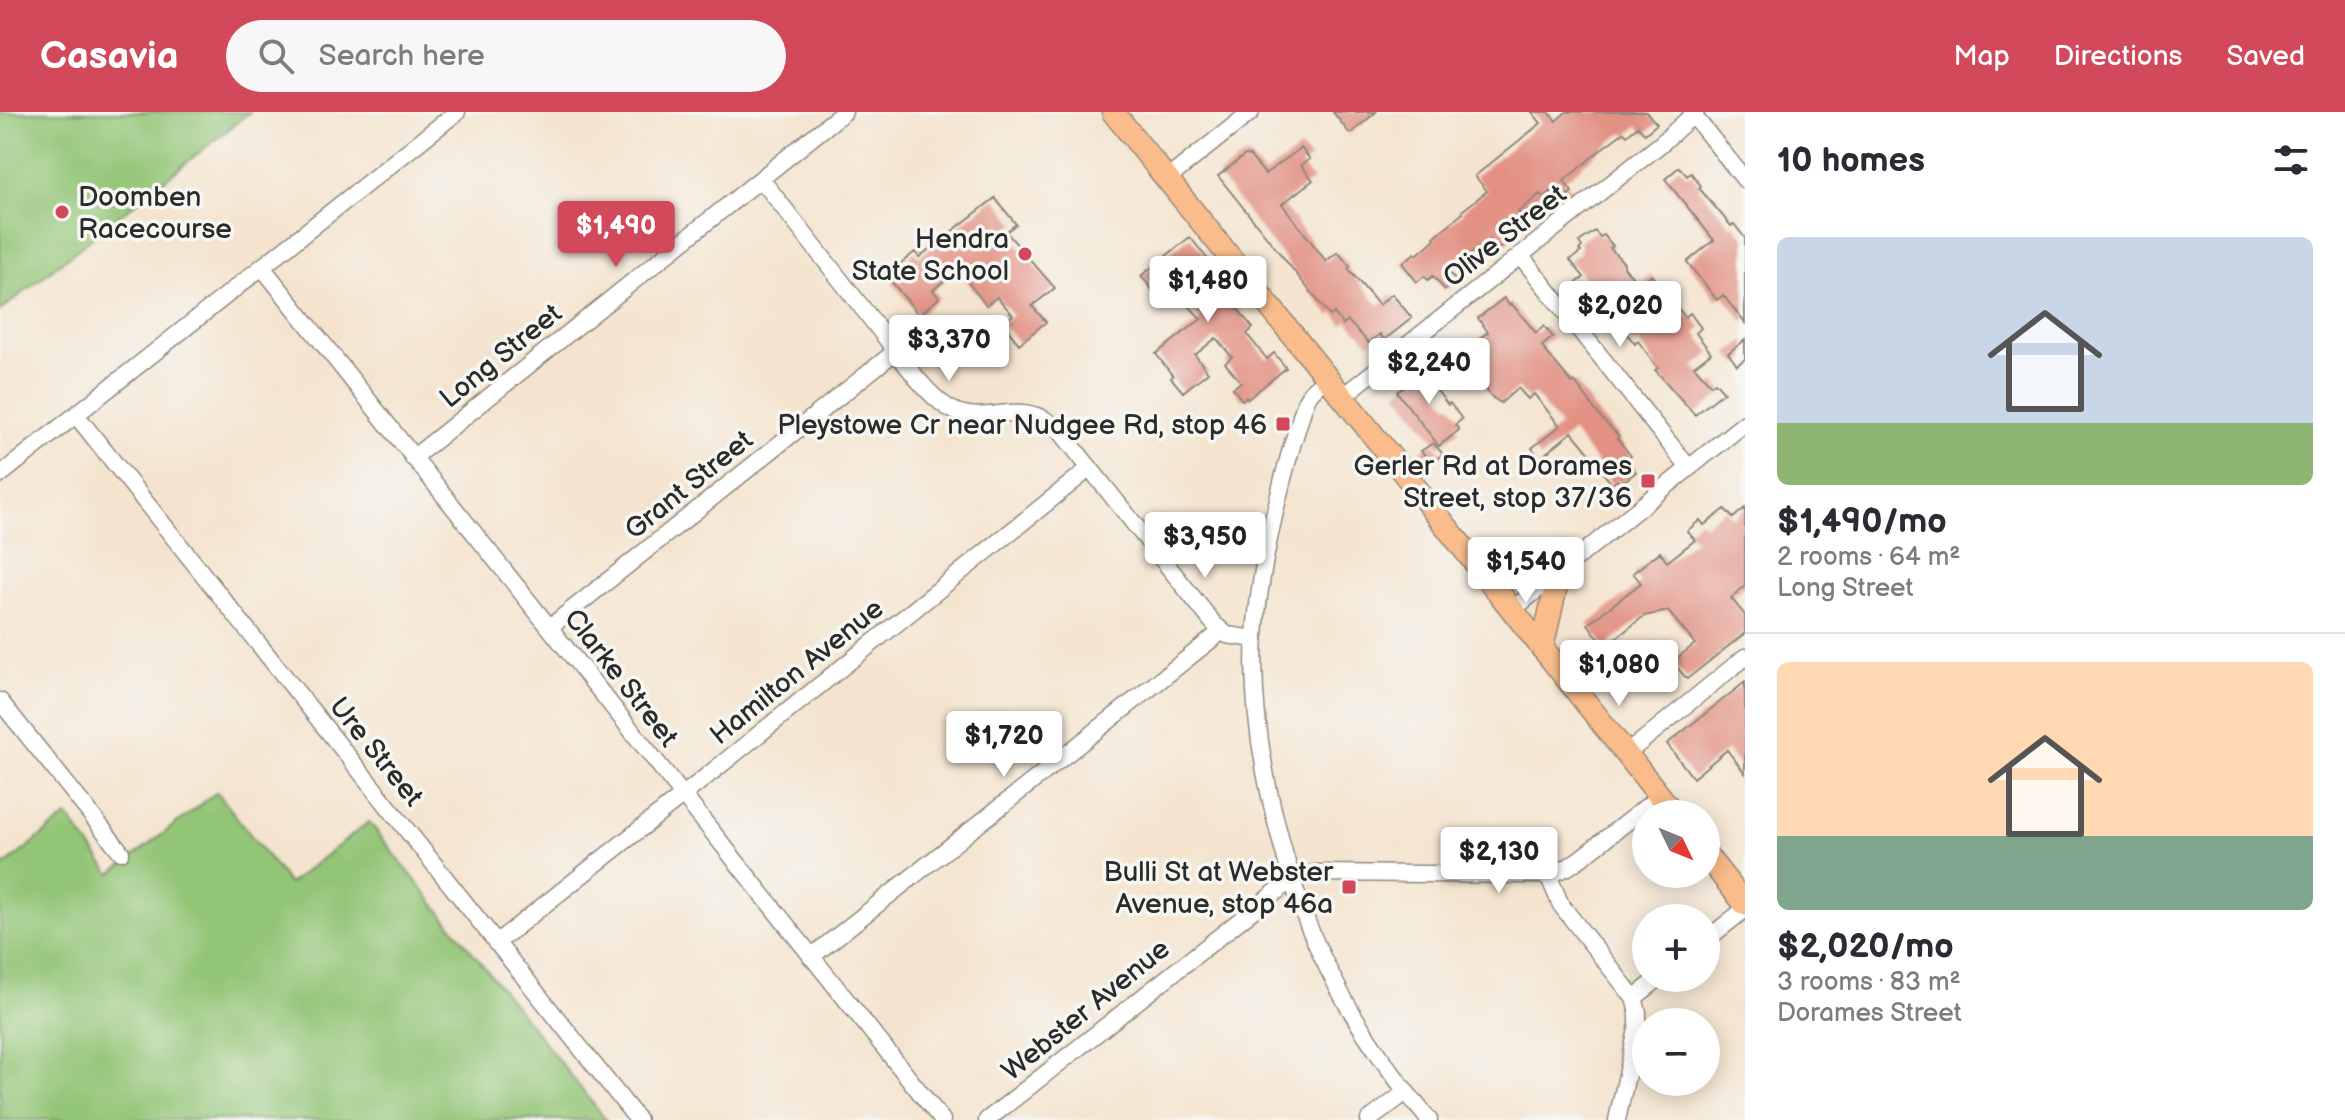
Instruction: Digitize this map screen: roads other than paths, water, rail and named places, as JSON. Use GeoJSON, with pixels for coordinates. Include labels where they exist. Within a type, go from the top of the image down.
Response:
{"type":"FeatureCollection","features":[{"type":"Feature","properties":{"kind":"main road"},"geometry":{"type":"LineString","coordinates":[[1113,112],[1663,800]]}},
{"type":"Feature","properties":{"kind":"main road"},"geometry":{"type":"LineString","coordinates":[[1542,648],[1559,573]]}},
{"type":"Feature","properties":{"kind":"main road"},"geometry":{"type":"LineString","coordinates":[[1720,873],[1745,906]]}},
{"type":"Feature","properties":{"kind":"street"},"geometry":{"type":"LineString","coordinates":[[0,475],[457,112]]}},
{"type":"Feature","properties":{"kind":"street","name":"Long Street"},"geometry":{"type":"LineString","coordinates":[[413,458],[844,112]]}},
{"type":"Feature","properties":{"kind":"street"},"geometry":{"type":"LineString","coordinates":[[1167,179],[1251,112]]}},
{"type":"Feature","properties":{"kind":"street"},"geometry":{"type":"LineString","coordinates":[[1694,113],[1745,180]]}},
{"type":"Feature","properties":{"kind":"street","name":"Olive Street"},"geometry":{"type":"LineString","coordinates":[[1342,397],[1662,143],[1694,113]]}},
{"type":"Feature","properties":{"kind":"street"},"geometry":{"type":"LineString","coordinates":[[761,179],[930,391],[950,409],[974,416],[1017,412],[1037,415],[1053,425],[1222,631],[1237,638],[1255,639]]}},
{"type":"Feature","properties":{"kind":"street"},"geometry":{"type":"LineString","coordinates":[[1520,255],[1689,468]]}},
{"type":"Feature","properties":{"kind":"street","name":"Clarke Street"},"geometry":{"type":"LineString","coordinates":[[262,267],[942,1120]]}},
{"type":"Feature","properties":{"kind":"street","name":"Grant Street"},"geometry":{"type":"LineString","coordinates":[[550,627],[896,351]]}},
{"type":"Feature","properties":{"kind":"street"},"geometry":{"type":"LineString","coordinates":[[1327,378],[1309,395],[1286,463],[1272,521],[1255,639],[1255,687],[1260,737],[1268,791],[1291,880],[1310,929],[1336,987],[1363,1032],[1429,1120]]}},
{"type":"Feature","properties":{"kind":"street","name":"Ure Street"},"geometry":{"type":"LineString","coordinates":[[76,415],[638,1120]]}},
{"type":"Feature","properties":{"kind":"street"},"geometry":{"type":"LineString","coordinates":[[1512,610],[1745,423]]}},
{"type":"Feature","properties":{"kind":"street","name":"Hamilton Avenue"},"geometry":{"type":"LineString","coordinates":[[496,943],[1090,468]]}},
{"type":"Feature","properties":{"kind":"street"},"geometry":{"type":"LineString","coordinates":[[811,957],[1222,631]]}},
{"type":"Feature","properties":{"kind":"street"},"geometry":{"type":"LineString","coordinates":[[1626,754],[1745,657]]}},
{"type":"Feature","properties":{"kind":"street"},"geometry":{"type":"LineString","coordinates":[[0,701],[121,852]]}},
{"type":"Feature","properties":{"kind":"street"},"geometry":{"type":"LineString","coordinates":[[1291,880],[1315,873],[1548,875],[1568,867],[1632,827]]}},
{"type":"Feature","properties":{"kind":"street"},"geometry":{"type":"LineString","coordinates":[[1548,875],[1561,905],[1634,998],[1638,1012],[1638,1025],[1617,1120]]}},
{"type":"Feature","properties":{"kind":"street","name":"Webster Avenue"},"geometry":{"type":"LineString","coordinates":[[987,1120],[1291,880]]}},
{"type":"Feature","properties":{"kind":"street"},"geometry":{"type":"LineString","coordinates":[[1720,928],[1745,906]]}},
{"type":"Feature","properties":{"kind":"street"},"geometry":{"type":"LineString","coordinates":[[1634,998],[1642,992]]}},
{"type":"Feature","properties":{"kind":"street"},"geometry":{"type":"LineString","coordinates":[[1369,1120],[1406,1092]]}},
{"type":"Feature","properties":{"kind":"place","name":"Doomben Racecourse"},"geometry":{"type":"Point","coordinates":[62,212]}},
{"type":"Feature","properties":{"kind":"place","name":"Hendra State School"},"geometry":{"type":"Point","coordinates":[1025,254]}},
{"type":"Feature","properties":{"kind":"place","name":"Pleystowe Cr near Nudgee Rd, stop 46"},"geometry":{"type":"Point","coordinates":[1283,424]}},
{"type":"Feature","properties":{"kind":"place","name":"Gerler Rd at Dorames Street, stop 37/36"},"geometry":{"type":"Point","coordinates":[1648,481]}},
{"type":"Feature","properties":{"kind":"place","name":"Bulli St at Webster Avenue, stop 46a"},"geometry":{"type":"Point","coordinates":[1349,887]}}]}
